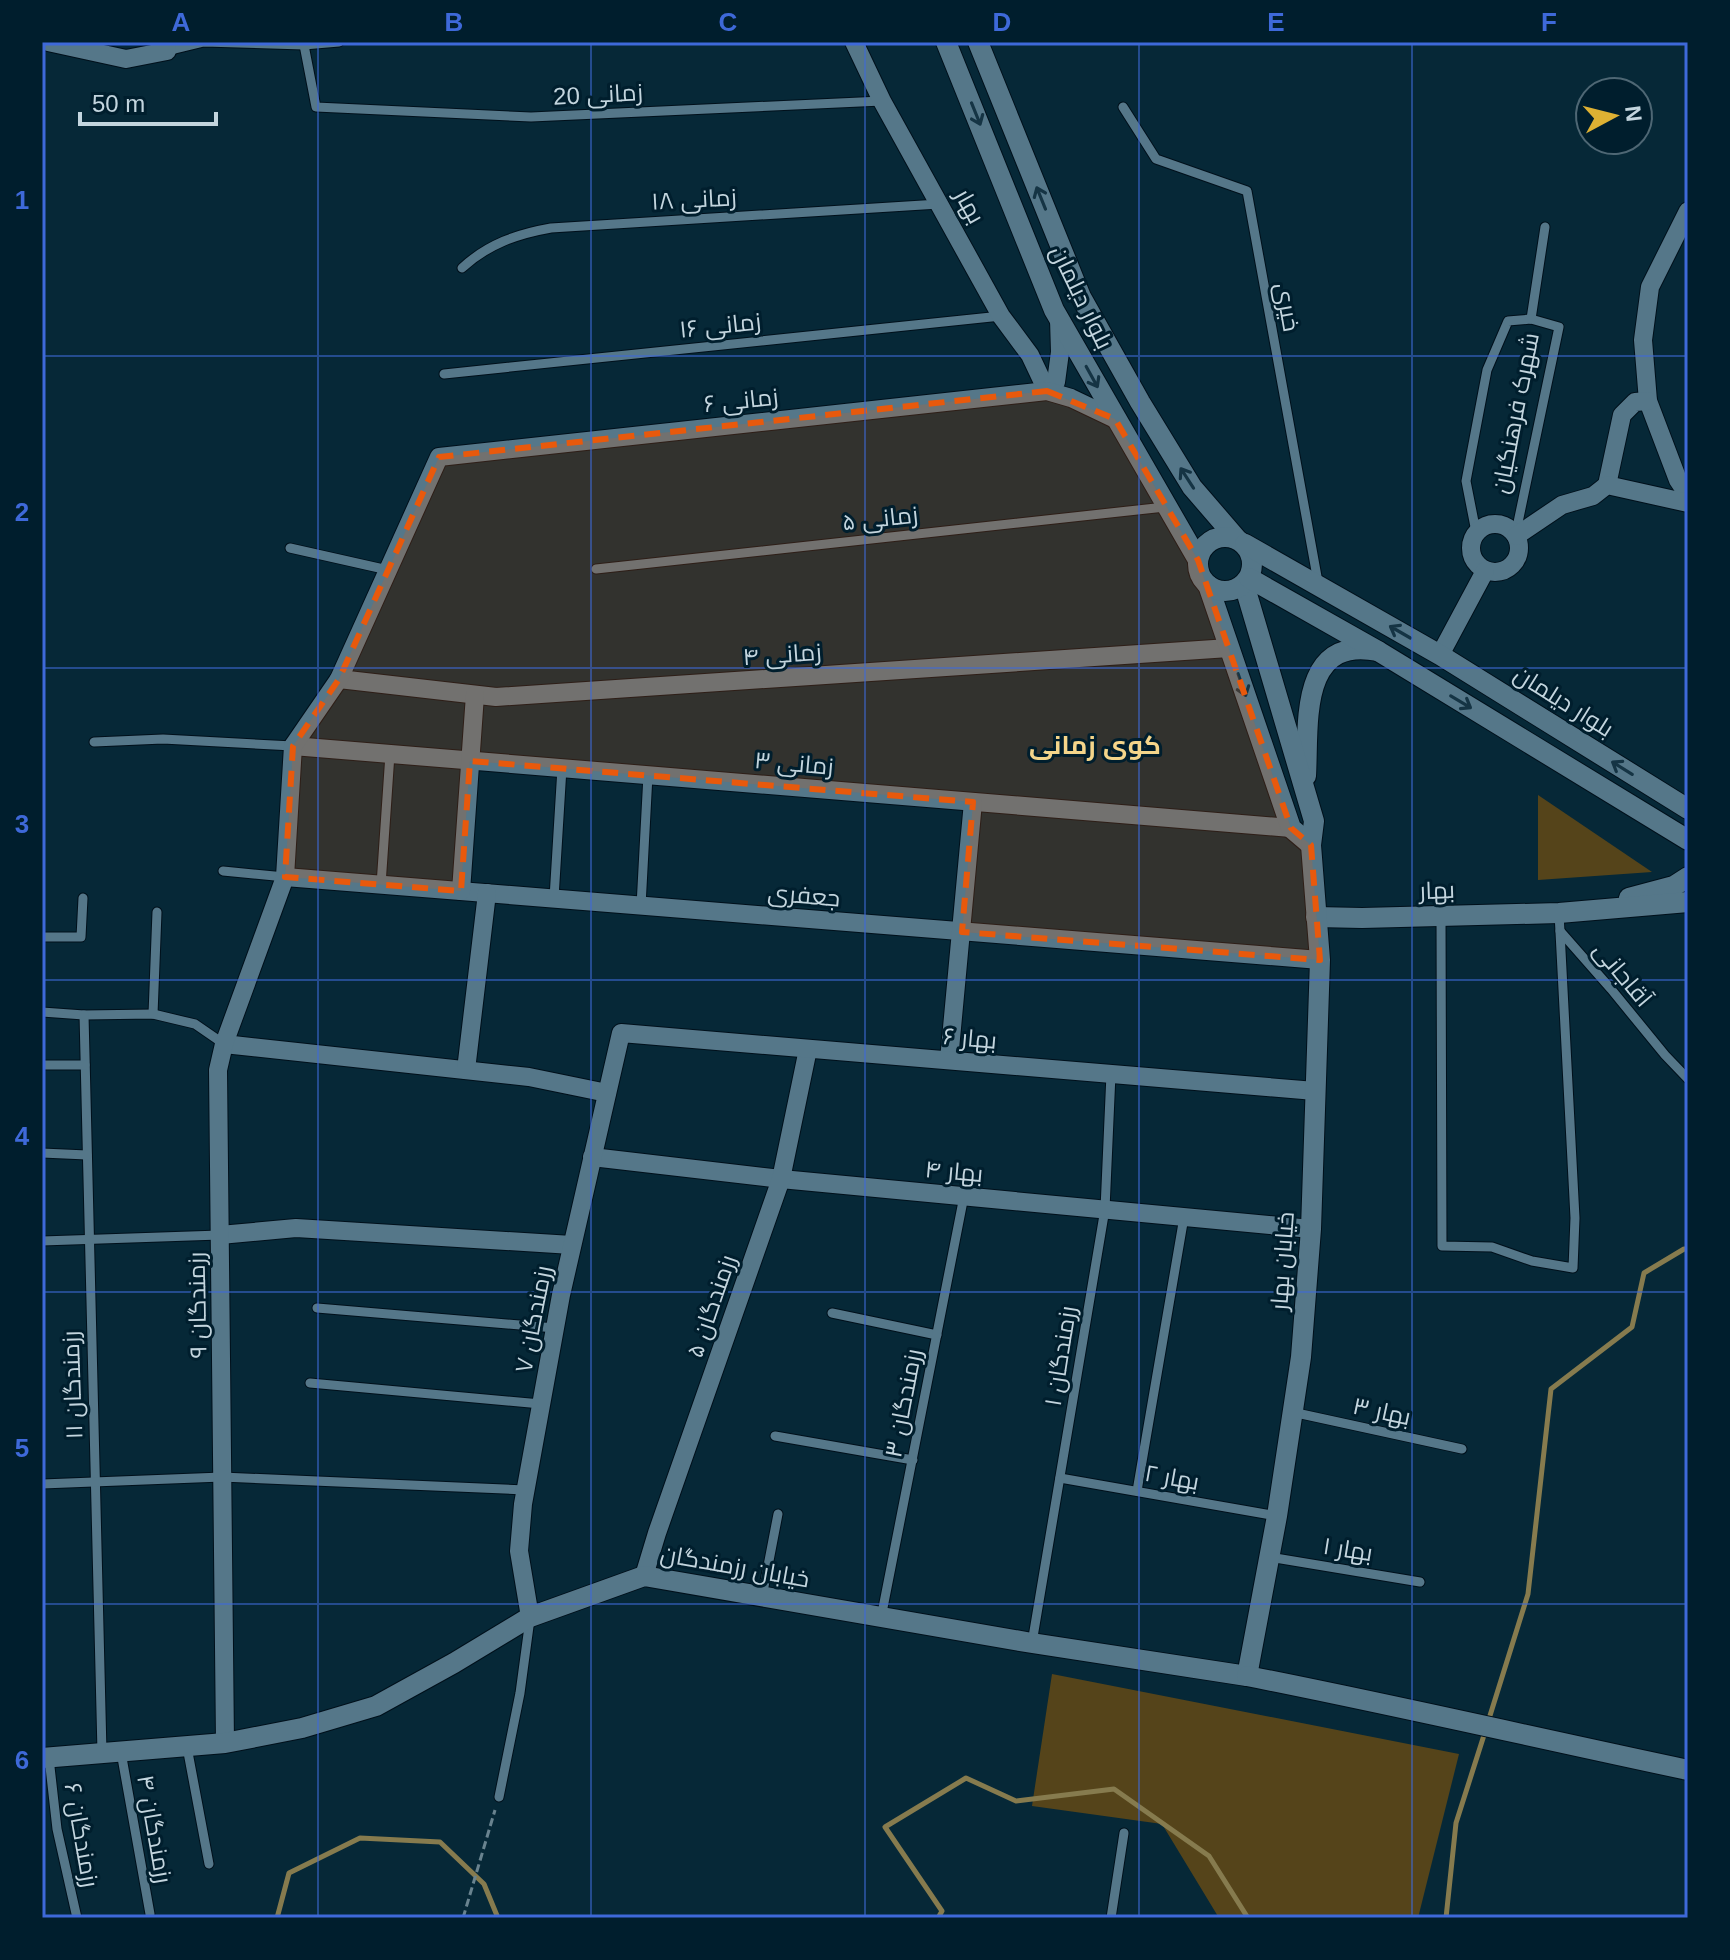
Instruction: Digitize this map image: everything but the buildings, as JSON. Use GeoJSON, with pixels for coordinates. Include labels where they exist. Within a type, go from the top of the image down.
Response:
{"type":"FeatureCollection","features":[{"type":"Feature","properties":{"kind":"street"},"geometry":{"type":"LineString","coordinates":[[48,42],[126,59],[166,46]]}},
{"type":"Feature","properties":{"kind":"street","name":"بهار"},"geometry":{"type":"LineString","coordinates":[[854,42],[882,101],[1001,316],[1030,355],[1047,391]]}},
{"type":"Feature","properties":{"kind":"street","name":"بلوار دیلمان"},"geometry":{"type":"LineString","coordinates":[[946,42],[1059,319],[1198,560]]}},
{"type":"Feature","properties":{"kind":"street","name":"بلوار دیلمان"},"geometry":{"type":"LineString","coordinates":[[978,42],[1081,297],[1192,487],[1241,541],[1440,655],[1688,809]]}},
{"type":"Feature","properties":{"kind":"street"},"geometry":{"type":"LineString","coordinates":[[1688,211],[1650,287],[1643,340],[1648,401],[1678,480],[1688,495]]}},
{"type":"Feature","properties":{"kind":"street"},"geometry":{"type":"LineString","coordinates":[[1059,319],[1060,352],[1056,382],[1047,391],[1071,398],[1115,419]]}},
{"type":"Feature","properties":{"kind":"street","name":"زمانی ۶"},"geometry":{"type":"LineString","coordinates":[[388,570],[439,457],[1047,391]]}},
{"type":"Feature","properties":{"kind":"street"},"geometry":{"type":"LineString","coordinates":[[1516,536],[1562,505],[1593,496],[1607,485],[1622,415],[1635,402],[1648,401]]}},
{"type":"Feature","properties":{"kind":"street"},"geometry":{"type":"LineString","coordinates":[[1607,485],[1688,503]]}},
{"type":"Feature","properties":{"kind":"street"},"geometry":{"type":"LineString","coordinates":[[1489,524],[1504,525],[1516,536],[1519,550],[1513,564],[1500,572],[1485,571],[1473,561],[1470,546],[1476,532],[1489,524]]}},
{"type":"Feature","properties":{"kind":"street"},"geometry":{"type":"LineString","coordinates":[[1226,536],[1241,541],[1250,551],[1253,561],[1246,581],[1226,591],[1208,585],[1202,578],[1198,560],[1201,550],[1216,537],[1226,536]]}},
{"type":"Feature","properties":{"kind":"street"},"geometry":{"type":"LineString","coordinates":[[293,746],[339,679],[388,570]]}},
{"type":"Feature","properties":{"kind":"street"},"geometry":{"type":"LineString","coordinates":[[1440,655],[1485,571]]}},
{"type":"Feature","properties":{"kind":"street"},"geometry":{"type":"LineString","coordinates":[[1246,581],[1378,651],[1688,840]]}},
{"type":"Feature","properties":{"kind":"street","name":"خیابان بهار"},"geometry":{"type":"LineString","coordinates":[[1246,581],[1314,821],[1311,845],[1320,960],[1311,1229],[1301,1357],[1277,1516],[1247,1676]]}},
{"type":"Feature","properties":{"kind":"street"},"geometry":{"type":"LineString","coordinates":[[1208,585],[1291,828],[1311,845]]}},
{"type":"Feature","properties":{"kind":"street","name":"زمانی ۴"},"geometry":{"type":"LineString","coordinates":[[339,679],[496,697],[1229,648]]}},
{"type":"Feature","properties":{"kind":"street"},"geometry":{"type":"LineString","coordinates":[[1305,792],[1314,681],[1326,664],[1344,652],[1355,649],[1378,651]]}},
{"type":"Feature","properties":{"kind":"street"},"geometry":{"type":"LineString","coordinates":[[461,891],[475,695]]}},
{"type":"Feature","properties":{"kind":"street","name":"زمانی ۳"},"geometry":{"type":"LineString","coordinates":[[293,746],[1291,828]]}},
{"type":"Feature","properties":{"kind":"street","name":"رزمندگان ۹"},"geometry":{"type":"LineString","coordinates":[[225,1743],[218,1070],[224,1044],[285,877],[293,746]]}},
{"type":"Feature","properties":{"kind":"street"},"geometry":{"type":"LineString","coordinates":[[949,1060],[973,802]]}},
{"type":"Feature","properties":{"kind":"street","name":"جعفری"},"geometry":{"type":"LineString","coordinates":[[285,877],[1320,960]]}},
{"type":"Feature","properties":{"kind":"street","name":"بهار"},"geometry":{"type":"LineString","coordinates":[[1560,922],[1674,886],[1688,877]]}},
{"type":"Feature","properties":{"kind":"street"},"geometry":{"type":"LineString","coordinates":[[466,1070],[487,893]]}},
{"type":"Feature","properties":{"kind":"street","name":"بهار"},"geometry":{"type":"LineString","coordinates":[[1316,917],[1441,916],[1560,922],[1688,902]]}},
{"type":"Feature","properties":{"kind":"street","name":"بهار ۶"},"geometry":{"type":"LineString","coordinates":[[621,1033],[1315,1091]]}},
{"type":"Feature","properties":{"kind":"street","name":"رزمندگان ۷"},"geometry":{"type":"LineString","coordinates":[[530,1617],[519,1551],[525,1490],[572,1245],[621,1033]]}},
{"type":"Feature","properties":{"kind":"street"},"geometry":{"type":"LineString","coordinates":[[224,1044],[529,1077],[607,1093]]}},
{"type":"Feature","properties":{"kind":"street","name":"رزمندگان ۵"},"geometry":{"type":"LineString","coordinates":[[644,1576],[781,1179],[808,1049]]}},
{"type":"Feature","properties":{"kind":"street","name":"بهار ۴"},"geometry":{"type":"LineString","coordinates":[[592,1157],[781,1179],[1311,1229]]}},
{"type":"Feature","properties":{"kind":"street"},"geometry":{"type":"LineString","coordinates":[[220,1235],[296,1228],[572,1245]]}},
{"type":"Feature","properties":{"kind":"street","name":"خیابان رزمندگان"},"geometry":{"type":"LineString","coordinates":[[46,1758],[225,1743],[302,1728],[376,1706],[530,1617],[644,1576],[881,1618],[1247,1676],[1688,1770]]}},
{"type":"Feature","properties":{"kind":"lane"},"geometry":{"type":"LineString","coordinates":[[166,46],[204,42],[304,45],[339,42]]}},
{"type":"Feature","properties":{"kind":"lane","name":"زمانی 20"},"geometry":{"type":"LineString","coordinates":[[304,45],[316,107],[531,117],[882,101]]}},
{"type":"Feature","properties":{"kind":"lane","name":"خیری"},"geometry":{"type":"LineString","coordinates":[[1123,107],[1156,159],[1247,191],[1318,586]]}},
{"type":"Feature","properties":{"kind":"lane","name":"زمانی ۱۸"},"geometry":{"type":"LineString","coordinates":[[462,268],[477,253],[521,233],[551,228],[939,204]]}},
{"type":"Feature","properties":{"kind":"lane"},"geometry":{"type":"LineString","coordinates":[[1531,319],[1545,227]]}},
{"type":"Feature","properties":{"kind":"lane","name":"زمانی ۱۶"},"geometry":{"type":"LineString","coordinates":[[444,374],[1001,316]]}},
{"type":"Feature","properties":{"kind":"lane","name":"شهرک فرهنگیان"},"geometry":{"type":"LineString","coordinates":[[1476,532],[1466,481],[1487,370],[1508,321],[1531,319],[1559,327],[1516,536]]}},
{"type":"Feature","properties":{"kind":"lane","name":"زمانی ۵"},"geometry":{"type":"LineString","coordinates":[[596,569],[1168,506]]}},
{"type":"Feature","properties":{"kind":"lane"},"geometry":{"type":"LineString","coordinates":[[290,548],[388,570]]}},
{"type":"Feature","properties":{"kind":"lane"},"geometry":{"type":"LineString","coordinates":[[94,742],[163,739],[293,746]]}},
{"type":"Feature","properties":{"kind":"lane"},"geometry":{"type":"LineString","coordinates":[[381,885],[390,754]]}},
{"type":"Feature","properties":{"kind":"lane"},"geometry":{"type":"LineString","coordinates":[[554,898],[562,768]]}},
{"type":"Feature","properties":{"kind":"lane"},"geometry":{"type":"LineString","coordinates":[[641,906],[648,775]]}},
{"type":"Feature","properties":{"kind":"lane"},"geometry":{"type":"LineString","coordinates":[[223,871],[285,877]]}},
{"type":"Feature","properties":{"kind":"lane"},"geometry":{"type":"LineString","coordinates":[[42,937],[81,937],[83,898]]}},
{"type":"Feature","properties":{"kind":"lane"},"geometry":{"type":"LineString","coordinates":[[153,1014],[157,912]]}},
{"type":"Feature","properties":{"kind":"lane"},"geometry":{"type":"LineString","coordinates":[[1441,916],[1442,1246],[1492,1247],[1532,1261],[1573,1268],[1575,1218],[1560,922]]}},
{"type":"Feature","properties":{"kind":"lane","name":"آقاجانی"},"geometry":{"type":"LineString","coordinates":[[1560,922],[1611,989],[1688,1079]]}},
{"type":"Feature","properties":{"kind":"lane"},"geometry":{"type":"LineString","coordinates":[[42,1012],[153,1014],[195,1024],[224,1044]]}},
{"type":"Feature","properties":{"kind":"lane","name":"رزمندگان ۱۱"},"geometry":{"type":"LineString","coordinates":[[84,1015],[95,1482],[112,1753]]}},
{"type":"Feature","properties":{"kind":"lane"},"geometry":{"type":"LineString","coordinates":[[42,1065],[85,1065]]}},
{"type":"Feature","properties":{"kind":"lane","name":"رزمندگان ۱"},"geometry":{"type":"LineString","coordinates":[[1032,1643],[1105,1209],[1111,1074]]}},
{"type":"Feature","properties":{"kind":"lane"},"geometry":{"type":"LineString","coordinates":[[42,1153],[87,1155]]}},
{"type":"Feature","properties":{"kind":"lane","name":"رزمندگان ۳"},"geometry":{"type":"LineString","coordinates":[[881,1618],[964,1196]]}},
{"type":"Feature","properties":{"kind":"lane"},"geometry":{"type":"LineString","coordinates":[[1137,1491],[1184,1217]]}},
{"type":"Feature","properties":{"kind":"lane"},"geometry":{"type":"LineString","coordinates":[[42,1241],[220,1235]]}},
{"type":"Feature","properties":{"kind":"lane"},"geometry":{"type":"LineString","coordinates":[[317,1308],[555,1328]]}},
{"type":"Feature","properties":{"kind":"lane"},"geometry":{"type":"LineString","coordinates":[[832,1313],[937,1335]]}},
{"type":"Feature","properties":{"kind":"lane"},"geometry":{"type":"LineString","coordinates":[[310,1383],[541,1404]]}},
{"type":"Feature","properties":{"kind":"lane","name":"بهار ۳"},"geometry":{"type":"LineString","coordinates":[[1292,1412],[1462,1449]]}},
{"type":"Feature","properties":{"kind":"lane"},"geometry":{"type":"LineString","coordinates":[[775,1436],[913,1460]]}},
{"type":"Feature","properties":{"kind":"lane"},"geometry":{"type":"LineString","coordinates":[[42,1484],[222,1477],[525,1490]]}},
{"type":"Feature","properties":{"kind":"lane","name":"بهار ۲"},"geometry":{"type":"LineString","coordinates":[[1060,1478],[1277,1516]]}},
{"type":"Feature","properties":{"kind":"lane"},"geometry":{"type":"LineString","coordinates":[[762,1597],[778,1514]]}},
{"type":"Feature","properties":{"kind":"lane","name":"بهار ۱"},"geometry":{"type":"LineString","coordinates":[[1269,1557],[1420,1582]]}},
{"type":"Feature","properties":{"kind":"lane"},"geometry":{"type":"LineString","coordinates":[[499,1797],[520,1693],[530,1617]]}},
{"type":"Feature","properties":{"kind":"lane"},"geometry":{"type":"LineString","coordinates":[[187,1747],[209,1864]]}},
{"type":"Feature","properties":{"kind":"lane","name":"رزمندگان ۴"},"geometry":{"type":"LineString","coordinates":[[112,1753],[150,1914]]}},
{"type":"Feature","properties":{"kind":"lane","name":"رزمندگان ۶"},"geometry":{"type":"LineString","coordinates":[[46,1758],[57,1829],[77,1918]]}},
{"type":"Feature","properties":{"kind":"lane"},"geometry":{"type":"LineString","coordinates":[[1111,1918],[1124,1833]]}},
{"type":"Feature","properties":{"kind":"path"},"geometry":{"type":"LineString","coordinates":[[463,1918],[499,1797]]}},
{"type":"Feature","properties":{"kind":"highlighted area"},"geometry":{"type":"Polygon","coordinates":[[[1047,391],[1115,419],[1198,560],[1291,828],[1311,845],[1320,960],[962,932],[973,802],[470,761],[461,891],[285,877],[293,746],[339,679],[439,457],[1047,391]]]}},
{"type":"Feature","properties":{"kind":"shaded area"},"geometry":{"type":"Polygon","coordinates":[[[1538,795],[1652,872],[1538,880],[1538,795]]]}},
{"type":"Feature","properties":{"kind":"shaded area"},"geometry":{"type":"Polygon","coordinates":[[[1052,1674],[1459,1754],[1418,1918],[1219,1918],[1162,1824],[1032,1806],[1052,1674]]]}},
{"type":"Feature","properties":{"kind":"waterway"},"geometry":{"type":"LineString","coordinates":[[1488,1722],[1528,1594],[1551,1389],[1632,1327],[1644,1273],[1688,1249]]}},
{"type":"Feature","properties":{"kind":"waterway"},"geometry":{"type":"LineString","coordinates":[[1446,1918],[1456,1823],[1485,1732]]}},
{"type":"Feature","properties":{"kind":"waterway"},"geometry":{"type":"LineString","coordinates":[[938,1918],[942,1911],[885,1827],[966,1778],[1016,1801],[1114,1789],[1209,1856],[1248,1918]]}},
{"type":"Feature","properties":{"kind":"waterway"},"geometry":{"type":"LineString","coordinates":[[277,1918],[289,1873],[360,1838],[440,1842],[484,1884],[498,1918]]}},
{"type":"Feature","properties":{"kind":"district","name":"کوی زمانی"},"geometry":{"type":"Point","coordinates":[1095,745]}}]}
